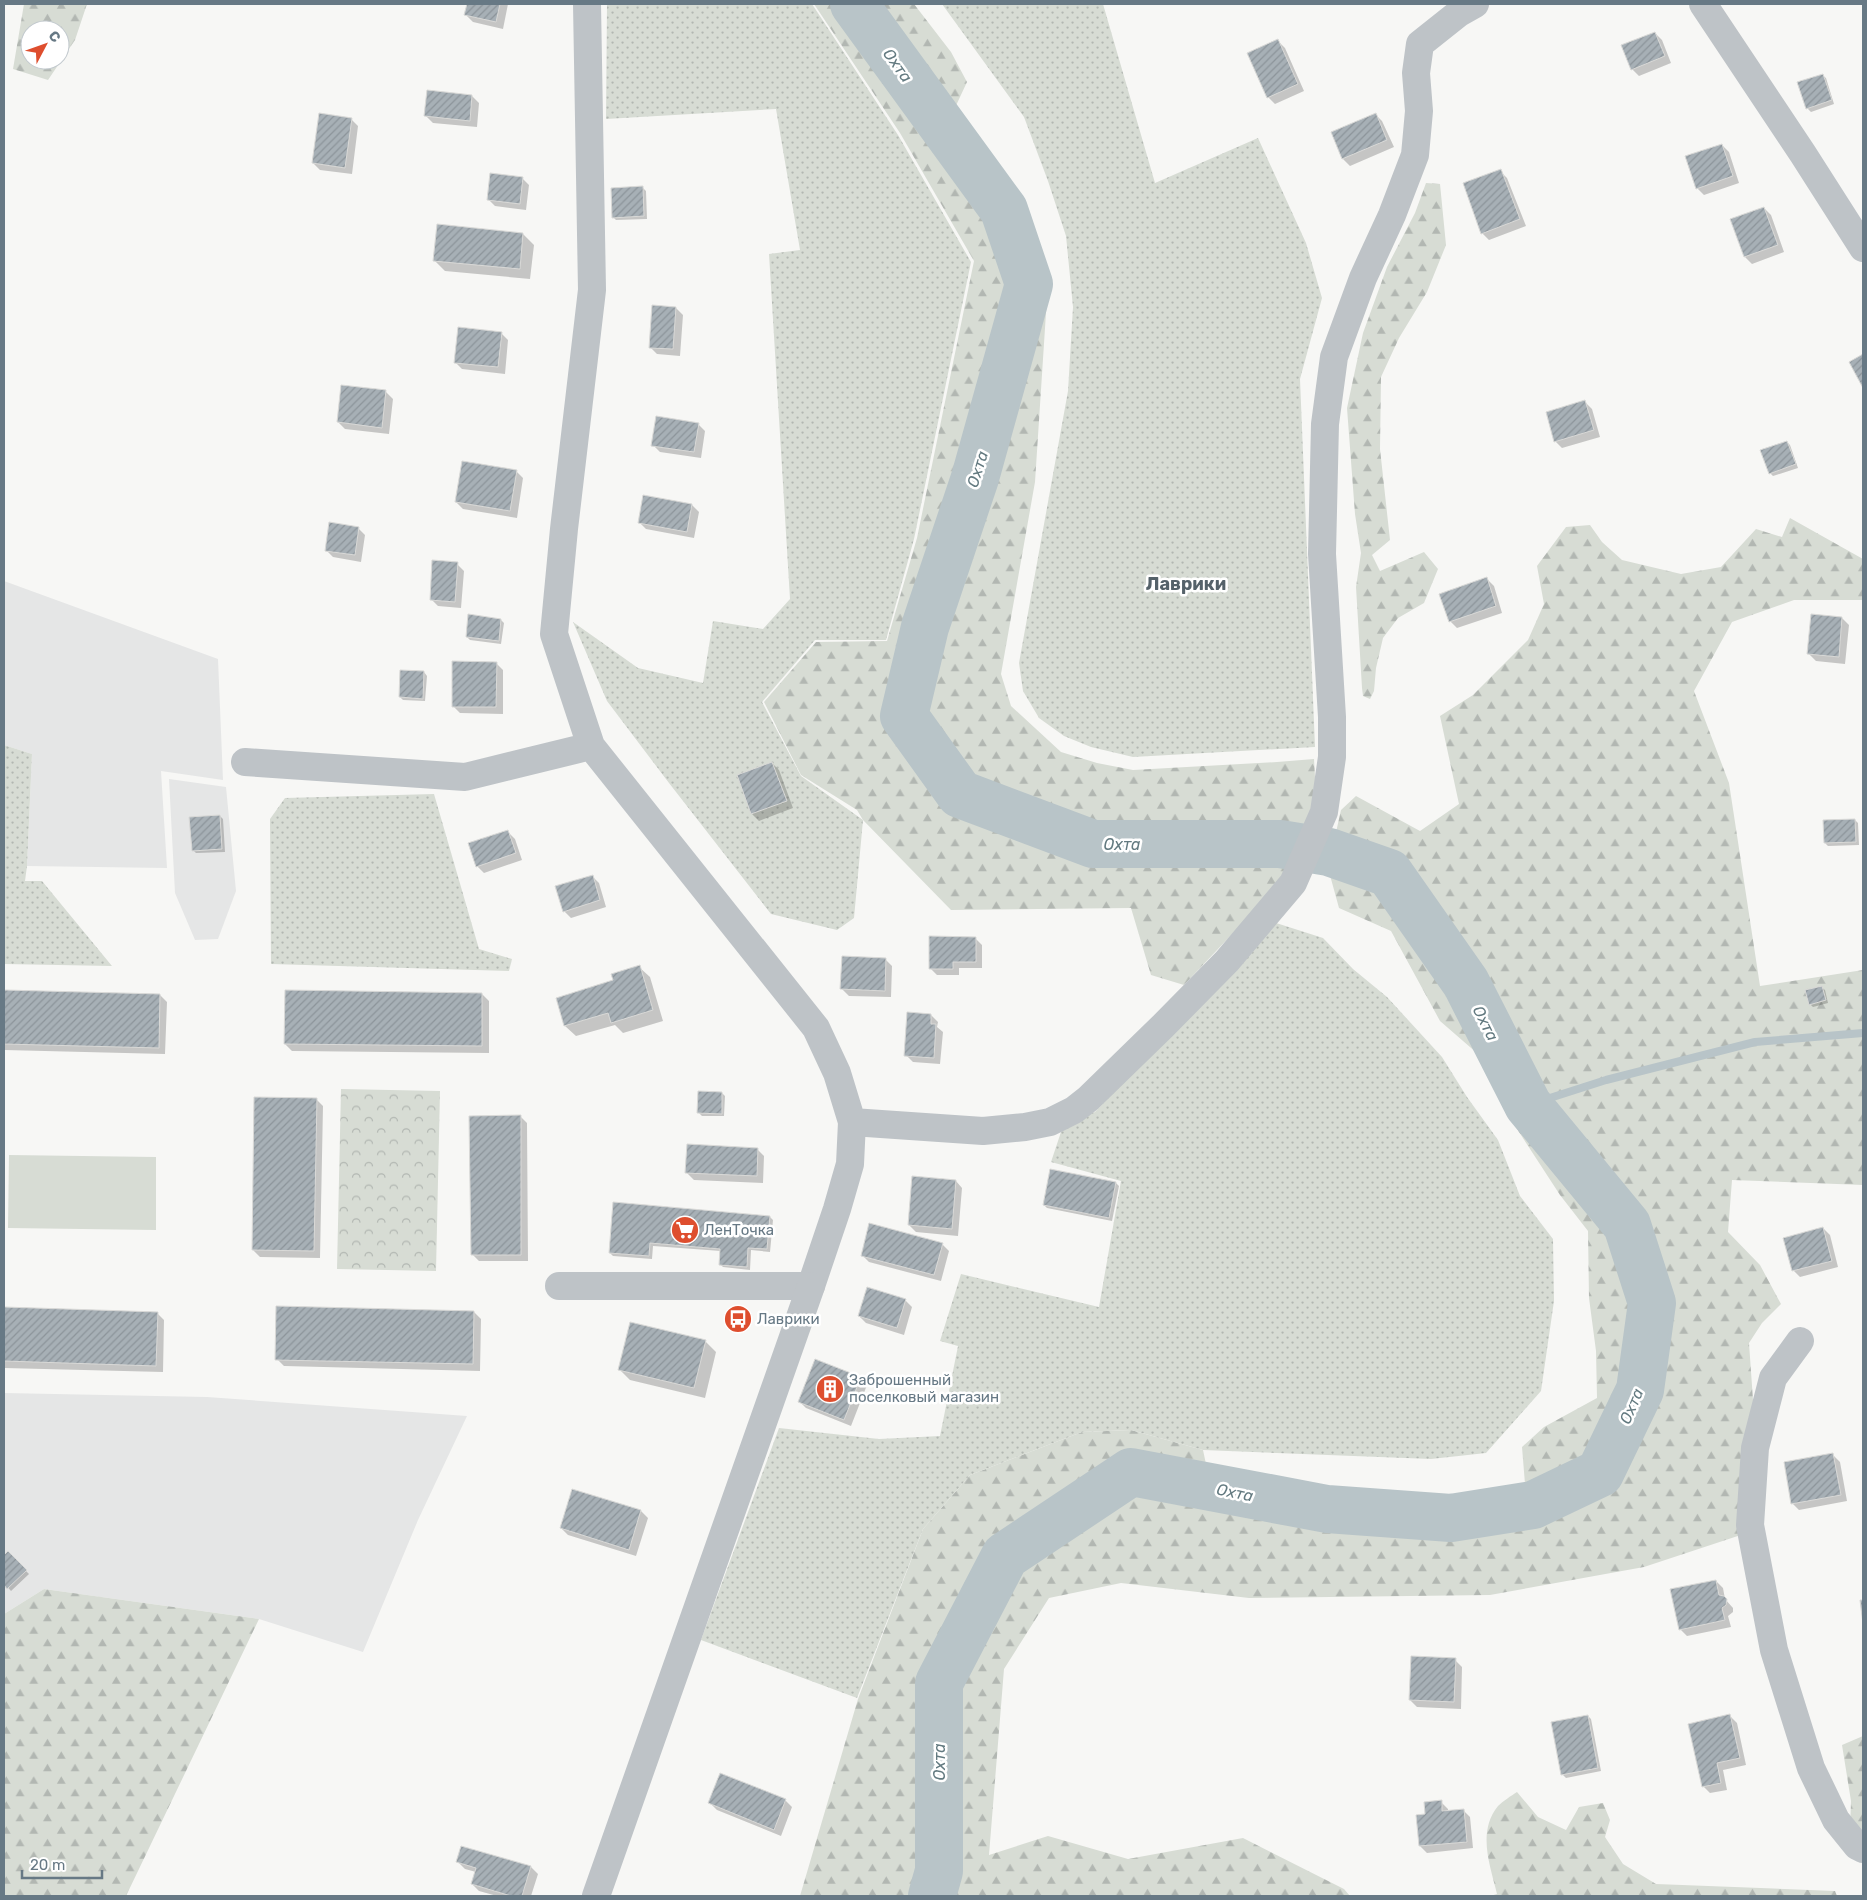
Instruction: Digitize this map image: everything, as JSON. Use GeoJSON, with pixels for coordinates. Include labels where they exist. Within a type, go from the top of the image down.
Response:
{"type":"FeatureCollection","features":[{"type":"Feature","properties":{"kind":"street"},"geometry":{"type":"LineString","coordinates":[[587,4],[592,290],[564,529],[554,634],[590,746],[816,1028],[837,1073],[852,1122],[850,1164],[837,1209],[596,1896]]}},
{"type":"Feature","properties":{"kind":"street"},"geometry":{"type":"LineString","coordinates":[[852,1122],[983,1131],[1050,1122],[1074,1110],[1088,1099],[1163,1026],[1227,961],[1293,883],[1324,812],[1332,757],[1327,618],[1322,554],[1324,424],[1334,357],[1363,278],[1392,215],[1415,155],[1418,111],[1416,73],[1420,44],[1459,13],[1475,4]]}},
{"type":"Feature","properties":{"kind":"street"},"geometry":{"type":"LineString","coordinates":[[1703,4],[1863,248]]}},
{"type":"Feature","properties":{"kind":"street"},"geometry":{"type":"LineString","coordinates":[[245,762],[465,777],[590,746]]}},
{"type":"Feature","properties":{"kind":"street"},"geometry":{"type":"LineString","coordinates":[[559,1286],[810,1286]]}},
{"type":"Feature","properties":{"kind":"street"},"geometry":{"type":"LineString","coordinates":[[1800,1341],[1773,1378],[1755,1448],[1750,1525],[1774,1650],[1811,1768],[1836,1820],[1857,1846],[1863,1849]]}},
{"type":"Feature","properties":{"kind":"shaded area"},"geometry":{"type":"Polygon","coordinates":[[[4,581],[218,659],[223,780],[161,771],[167,868],[27,866],[32,754],[4,745],[4,581]]]}},
{"type":"Feature","properties":{"kind":"shaded area"},"geometry":{"type":"Polygon","coordinates":[[[169,779],[226,787],[236,891],[218,939],[195,940],[175,893],[169,779]]]}},
{"type":"Feature","properties":{"kind":"shaded area"},"geometry":{"type":"Polygon","coordinates":[[[4,1393],[207,1397],[467,1416],[418,1520],[363,1652],[259,1619],[44,1589],[4,1614],[4,1393]]]}},
{"type":"Feature","properties":{"kind":"green space"},"geometry":{"type":"Polygon","coordinates":[[[24,4],[87,4],[75,40],[70,47],[70,20],[21,20],[24,4]]]}},
{"type":"Feature","properties":{"kind":"green space"},"geometry":{"type":"Polygon","coordinates":[[[607,4],[812,4],[898,135],[971,262],[914,539],[886,640],[815,640],[762,702],[801,776],[863,820],[854,918],[837,930],[771,914],[607,701],[573,622],[638,668],[703,683],[713,621],[763,629],[790,599],[769,254],[800,250],[776,109],[606,119],[607,4]]]}},
{"type":"Feature","properties":{"kind":"green space"},"geometry":{"type":"Polygon","coordinates":[[[814,4],[914,4],[951,52],[967,82],[953,112],[1025,217],[1048,282],[1035,482],[1001,674],[1011,706],[1061,752],[1097,763],[1133,770],[1314,759],[1316,795],[1285,878],[1184,985],[1151,975],[1131,908],[951,910],[863,820],[857,810],[801,775],[764,702],[816,642],[887,641],[917,538],[974,261],[900,133],[814,4]]]}},
{"type":"Feature","properties":{"kind":"green space"},"geometry":{"type":"Polygon","coordinates":[[[942,4],[1103,4],[1155,183],[1258,138],[1306,243],[1322,298],[1300,379],[1315,747],[1133,757],[1091,747],[1064,736],[1039,718],[1023,691],[1019,663],[1068,391],[1073,307],[1066,236],[1024,117],[942,4]]]}},
{"type":"Feature","properties":{"kind":"green space"},"geometry":{"type":"Polygon","coordinates":[[[20,28],[20,70],[55,70],[48,80],[13,69],[20,28]]]}},
{"type":"Feature","properties":{"kind":"green space"},"geometry":{"type":"Polygon","coordinates":[[[1426,183],[1440,184],[1446,245],[1427,292],[1399,338],[1381,377],[1380,449],[1390,540],[1372,555],[1380,571],[1424,552],[1438,569],[1424,603],[1398,618],[1383,638],[1376,668],[1374,691],[1370,699],[1363,696],[1362,688],[1356,587],[1361,553],[1355,514],[1347,408],[1363,333],[1387,267],[1415,213],[1426,183]]]}},
{"type":"Feature","properties":{"kind":"green space"},"geometry":{"type":"Polygon","coordinates":[[[1790,518],[1863,559],[1863,600],[1794,600],[1732,622],[1694,691],[1729,783],[1760,986],[1863,970],[1863,1185],[1732,1180],[1728,1232],[1760,1265],[1781,1304],[1762,1323],[1749,1343],[1762,1528],[1644,1567],[1490,1595],[1249,1598],[1121,1583],[1049,1598],[1004,1669],[989,1855],[1048,1836],[1128,1859],[1243,1838],[1344,1889],[1350,1896],[800,1896],[858,1699],[923,1529],[970,1475],[1082,1432],[1131,1430],[1203,1450],[1216,1511],[1218,1491],[1326,1512],[1452,1523],[1525,1484],[1522,1447],[1544,1427],[1597,1398],[1596,1351],[1589,1298],[1588,1231],[1560,1195],[1519,1132],[1478,1054],[1440,1021],[1391,931],[1339,908],[1328,868],[1341,810],[1356,796],[1420,831],[1459,804],[1440,716],[1473,695],[1528,640],[1544,604],[1537,566],[1566,527],[1590,525],[1602,542],[1622,560],[1681,574],[1721,567],[1756,529],[1782,537],[1790,518]]]}},
{"type":"Feature","properties":{"kind":"green space"},"geometry":{"type":"Polygon","coordinates":[[[4,745],[32,754],[25,881],[42,881],[112,966],[4,964],[4,745]]]}},
{"type":"Feature","properties":{"kind":"green space"},"geometry":{"type":"Polygon","coordinates":[[[434,794],[479,949],[512,959],[509,971],[271,964],[270,819],[285,798],[434,794]]]}},
{"type":"Feature","properties":{"kind":"green space"},"geometry":{"type":"Polygon","coordinates":[[[1273,922],[1323,938],[1353,969],[1387,997],[1442,1057],[1467,1097],[1498,1140],[1520,1196],[1553,1239],[1554,1301],[1541,1391],[1486,1453],[1431,1459],[1203,1450],[1131,1430],[1082,1432],[970,1475],[923,1529],[857,1698],[701,1640],[779,1428],[879,1439],[940,1436],[958,1346],[940,1341],[961,1274],[1099,1307],[1121,1181],[1051,1162],[1064,1123],[1095,1112],[1273,922]]]}},
{"type":"Feature","properties":{"kind":"green space"},"geometry":{"type":"Polygon","coordinates":[[[341,1089],[440,1091],[436,1271],[337,1269],[341,1089]]]}},
{"type":"Feature","properties":{"kind":"green space"},"geometry":{"type":"Polygon","coordinates":[[[9,1155],[156,1157],[156,1230],[8,1228],[9,1155]]]}},
{"type":"Feature","properties":{"kind":"green space"},"geometry":{"type":"Polygon","coordinates":[[[44,1589],[259,1619],[126,1896],[4,1896],[4,1614],[44,1589]]]}},
{"type":"Feature","properties":{"kind":"green space"},"geometry":{"type":"Polygon","coordinates":[[[1863,1736],[1863,1838],[1850,1832],[1851,1801],[1842,1745],[1863,1736]]]}},
{"type":"Feature","properties":{"kind":"green space"},"geometry":{"type":"Polygon","coordinates":[[[1517,1792],[1538,1817],[1566,1830],[1579,1807],[1603,1803],[1610,1820],[1605,1837],[1623,1864],[1656,1884],[1835,1891],[1837,1896],[1490,1896],[1497,1894],[1487,1849],[1488,1827],[1498,1806],[1517,1792]]]}},
{"type":"Feature","properties":{"kind":"building"},"geometry":{"type":"Polygon","coordinates":[[[467,4],[500,4],[496,22],[464,15],[467,4]]]}},
{"type":"Feature","properties":{"kind":"building"},"geometry":{"type":"Polygon","coordinates":[[[1655,32],[1665,56],[1631,70],[1621,45],[1655,32]]]}},
{"type":"Feature","properties":{"kind":"building"},"geometry":{"type":"Polygon","coordinates":[[[1278,39],[1298,84],[1267,98],[1247,53],[1278,39]]]}},
{"type":"Feature","properties":{"kind":"building"},"geometry":{"type":"Polygon","coordinates":[[[1823,74],[1832,100],[1806,109],[1797,82],[1823,74]]]}},
{"type":"Feature","properties":{"kind":"building"},"geometry":{"type":"Polygon","coordinates":[[[427,90],[472,95],[470,121],[424,116],[427,90]]]}},
{"type":"Feature","properties":{"kind":"building"},"geometry":{"type":"Polygon","coordinates":[[[319,113],[352,118],[345,168],[312,163],[319,113]]]}},
{"type":"Feature","properties":{"kind":"building"},"geometry":{"type":"Polygon","coordinates":[[[1376,113],[1387,140],[1342,159],[1331,132],[1376,113]]]}},
{"type":"Feature","properties":{"kind":"building"},"geometry":{"type":"Polygon","coordinates":[[[1722,144],[1733,176],[1696,189],[1685,156],[1722,144]]]}},
{"type":"Feature","properties":{"kind":"building"},"geometry":{"type":"Polygon","coordinates":[[[1501,169],[1520,219],[1481,234],[1463,183],[1501,169]]]}},
{"type":"Feature","properties":{"kind":"building"},"geometry":{"type":"Polygon","coordinates":[[[490,173],[523,177],[520,204],[487,200],[490,173]]]}},
{"type":"Feature","properties":{"kind":"building"},"geometry":{"type":"Polygon","coordinates":[[[643,186],[644,216],[612,218],[611,188],[643,186]]]}},
{"type":"Feature","properties":{"kind":"building"},"geometry":{"type":"Polygon","coordinates":[[[1764,207],[1778,245],[1744,257],[1730,219],[1764,207]]]}},
{"type":"Feature","properties":{"kind":"building"},"geometry":{"type":"Polygon","coordinates":[[[437,224],[523,233],[520,269],[433,261],[437,224]]]}},
{"type":"Feature","properties":{"kind":"building"},"geometry":{"type":"Polygon","coordinates":[[[652,305],[676,307],[673,349],[649,348],[652,305]]]}},
{"type":"Feature","properties":{"kind":"building"},"geometry":{"type":"Polygon","coordinates":[[[458,327],[502,332],[498,367],[454,363],[458,327]]]}},
{"type":"Feature","properties":{"kind":"building"},"geometry":{"type":"Polygon","coordinates":[[[1863,354],[1863,388],[1849,362],[1863,354]]]}},
{"type":"Feature","properties":{"kind":"building"},"geometry":{"type":"Polygon","coordinates":[[[341,385],[386,390],[382,428],[337,422],[341,385]]]}},
{"type":"Feature","properties":{"kind":"building"},"geometry":{"type":"Polygon","coordinates":[[[1585,400],[1594,430],[1554,442],[1546,412],[1585,400]]]}},
{"type":"Feature","properties":{"kind":"building"},"geometry":{"type":"Polygon","coordinates":[[[656,416],[699,423],[694,452],[651,446],[656,416]]]}},
{"type":"Feature","properties":{"kind":"building"},"geometry":{"type":"Polygon","coordinates":[[[1787,441],[1796,464],[1769,474],[1760,450],[1787,441]]]}},
{"type":"Feature","properties":{"kind":"building"},"geometry":{"type":"Polygon","coordinates":[[[462,461],[517,470],[510,511],[455,502],[462,461]]]}},
{"type":"Feature","properties":{"kind":"building"},"geometry":{"type":"Polygon","coordinates":[[[643,495],[692,504],[687,532],[638,523],[643,495]]]}},
{"type":"Feature","properties":{"kind":"building"},"geometry":{"type":"Polygon","coordinates":[[[329,522],[359,527],[355,555],[325,551],[329,522]]]}},
{"type":"Feature","properties":{"kind":"building"},"geometry":{"type":"Polygon","coordinates":[[[432,560],[458,562],[455,602],[430,600],[432,560]]]}},
{"type":"Feature","properties":{"kind":"building"},"geometry":{"type":"Polygon","coordinates":[[[1487,577],[1496,606],[1449,622],[1439,594],[1487,577]]]}},
{"type":"Feature","properties":{"kind":"building"},"geometry":{"type":"Polygon","coordinates":[[[468,614],[501,619],[499,641],[466,637],[468,614]]]}},
{"type":"Feature","properties":{"kind":"building"},"geometry":{"type":"Polygon","coordinates":[[[1811,614],[1842,617],[1839,657],[1807,654],[1811,614]]]}},
{"type":"Feature","properties":{"kind":"building"},"geometry":{"type":"Polygon","coordinates":[[[452,661],[497,662],[496,707],[452,707],[452,661]]]}},
{"type":"Feature","properties":{"kind":"building"},"geometry":{"type":"Polygon","coordinates":[[[400,670],[424,671],[423,699],[399,697],[400,670]]]}},
{"type":"Feature","properties":{"kind":"building"},"geometry":{"type":"Polygon","coordinates":[[[772,762],[787,801],[751,814],[737,775],[772,762]]]}},
{"type":"Feature","properties":{"kind":"building"},"geometry":{"type":"Polygon","coordinates":[[[220,815],[222,849],[192,851],[189,817],[220,815]]]}},
{"type":"Feature","properties":{"kind":"building"},"geometry":{"type":"Polygon","coordinates":[[[1855,819],[1856,842],[1824,843],[1823,820],[1855,819]]]}},
{"type":"Feature","properties":{"kind":"building"},"geometry":{"type":"Polygon","coordinates":[[[508,830],[516,853],[476,867],[468,843],[508,830]]]}},
{"type":"Feature","properties":{"kind":"building"},"geometry":{"type":"Polygon","coordinates":[[[593,875],[600,900],[563,912],[555,886],[593,875]]]}},
{"type":"Feature","properties":{"kind":"building"},"geometry":{"type":"Polygon","coordinates":[[[929,936],[976,937],[976,962],[953,962],[953,969],[929,969],[929,936]]]}},
{"type":"Feature","properties":{"kind":"building"},"geometry":{"type":"Polygon","coordinates":[[[842,956],[886,958],[885,991],[840,989],[842,956]]]}},
{"type":"Feature","properties":{"kind":"building"},"geometry":{"type":"Polygon","coordinates":[[[640,965],[653,1010],[611,1023],[608,1013],[564,1026],[556,998],[613,980],[611,974],[640,965]]]}},
{"type":"Feature","properties":{"kind":"building"},"geometry":{"type":"Polygon","coordinates":[[[1822,986],[1826,1000],[1809,1005],[1805,990],[1822,986]]]}},
{"type":"Feature","properties":{"kind":"building"},"geometry":{"type":"Polygon","coordinates":[[[4,990],[160,994],[159,1048],[4,1044],[4,990]]]}},
{"type":"Feature","properties":{"kind":"building"},"geometry":{"type":"Polygon","coordinates":[[[285,990],[482,993],[482,1046],[284,1044],[285,990]]]}},
{"type":"Feature","properties":{"kind":"building"},"geometry":{"type":"Polygon","coordinates":[[[907,1012],[931,1014],[931,1024],[936,1024],[934,1058],[904,1056],[907,1012]]]}},
{"type":"Feature","properties":{"kind":"building"},"geometry":{"type":"Polygon","coordinates":[[[698,1091],[722,1092],[722,1114],[697,1113],[698,1091]]]}},
{"type":"Feature","properties":{"kind":"building"},"geometry":{"type":"Polygon","coordinates":[[[254,1097],[317,1098],[314,1251],[252,1250],[254,1097]]]}},
{"type":"Feature","properties":{"kind":"building"},"geometry":{"type":"Polygon","coordinates":[[[521,1115],[521,1255],[471,1255],[469,1116],[521,1115]]]}},
{"type":"Feature","properties":{"kind":"building"},"geometry":{"type":"Polygon","coordinates":[[[687,1144],[758,1148],[757,1176],[685,1173],[687,1144]]]}},
{"type":"Feature","properties":{"kind":"building"},"geometry":{"type":"Polygon","coordinates":[[[1050,1169],[1116,1182],[1109,1218],[1043,1205],[1050,1169]]]}},
{"type":"Feature","properties":{"kind":"building"},"geometry":{"type":"Polygon","coordinates":[[[912,1176],[956,1180],[952,1229],[908,1225],[912,1176]]]}},
{"type":"Feature","properties":{"kind":"building"},"geometry":{"type":"Polygon","coordinates":[[[613,1202],[770,1216],[767,1249],[748,1248],[747,1267],[719,1265],[720,1249],[650,1243],[649,1256],[609,1253],[613,1202]]]}},
{"type":"Feature","properties":{"kind":"building"},"geometry":{"type":"Polygon","coordinates":[[[869,1223],[943,1243],[934,1275],[861,1256],[869,1223]]]}},
{"type":"Feature","properties":{"kind":"building"},"geometry":{"type":"Polygon","coordinates":[[[1823,1227],[1832,1261],[1792,1271],[1783,1238],[1823,1227]]]}},
{"type":"Feature","properties":{"kind":"building"},"geometry":{"type":"Polygon","coordinates":[[[867,1287],[906,1299],[897,1328],[858,1316],[867,1287]]]}},
{"type":"Feature","properties":{"kind":"building"},"geometry":{"type":"Polygon","coordinates":[[[276,1306],[474,1311],[473,1364],[275,1360],[276,1306]]]}},
{"type":"Feature","properties":{"kind":"building"},"geometry":{"type":"Polygon","coordinates":[[[4,1307],[158,1312],[156,1366],[4,1361],[4,1307]]]}},
{"type":"Feature","properties":{"kind":"building"},"geometry":{"type":"Polygon","coordinates":[[[630,1322],[706,1340],[694,1388],[618,1370],[630,1322]]]}},
{"type":"Feature","properties":{"kind":"building","name":"Заброшенный поселковый магазин"},"geometry":{"type":"Polygon","coordinates":[[[815,1359],[861,1377],[844,1420],[798,1402],[815,1359]]]}},
{"type":"Feature","properties":{"kind":"building"},"geometry":{"type":"Polygon","coordinates":[[[1833,1453],[1841,1495],[1791,1504],[1784,1462],[1833,1453]]]}},
{"type":"Feature","properties":{"kind":"building"},"geometry":{"type":"Polygon","coordinates":[[[572,1489],[641,1510],[629,1550],[560,1528],[572,1489]]]}},
{"type":"Feature","properties":{"kind":"building"},"geometry":{"type":"Polygon","coordinates":[[[8,1551],[27,1570],[7,1589],[4,1585],[4,1555],[8,1551]]]}},
{"type":"Feature","properties":{"kind":"building"},"geometry":{"type":"Polygon","coordinates":[[[1716,1580],[1719,1595],[1727,1599],[1726,1605],[1722,1608],[1725,1620],[1679,1630],[1670,1589],[1716,1580]]]}},
{"type":"Feature","properties":{"kind":"building"},"geometry":{"type":"Polygon","coordinates":[[[1860,1600],[1863,1600],[1863,1624],[1860,1600]]]}},
{"type":"Feature","properties":{"kind":"building"},"geometry":{"type":"Polygon","coordinates":[[[1411,1656],[1456,1658],[1454,1702],[1409,1700],[1411,1656]]]}},
{"type":"Feature","properties":{"kind":"building"},"geometry":{"type":"Polygon","coordinates":[[[1730,1714],[1740,1758],[1717,1763],[1721,1783],[1702,1787],[1688,1724],[1730,1714]]]}},
{"type":"Feature","properties":{"kind":"building"},"geometry":{"type":"Polygon","coordinates":[[[1588,1715],[1598,1768],[1561,1775],[1551,1722],[1588,1715]]]}},
{"type":"Feature","properties":{"kind":"building"},"geometry":{"type":"Polygon","coordinates":[[[720,1773],[786,1799],[774,1830],[708,1803],[720,1773]]]}},
{"type":"Feature","properties":{"kind":"building"},"geometry":{"type":"Polygon","coordinates":[[[1442,1800],[1442,1811],[1464,1809],[1467,1842],[1419,1846],[1416,1815],[1425,1814],[1424,1802],[1442,1800]]]}},
{"type":"Feature","properties":{"kind":"building"},"geometry":{"type":"Polygon","coordinates":[[[461,1846],[531,1866],[522,1896],[511,1896],[471,1884],[476,1868],[456,1862],[461,1846]]]}},
{"type":"Feature","properties":{"kind":"waterway","name":"Охта"},"geometry":{"type":"LineString","coordinates":[[854,4],[1004,210],[1029,284],[975,478],[925,627],[904,716],[960,794],[1093,844],[1280,844],[1329,852],[1389,873],[1466,983],[1528,1105],[1627,1225],[1652,1303],[1640,1390],[1600,1473],[1533,1505],[1451,1518],[1327,1509],[1131,1472],[1005,1556],[939,1683],[939,1871],[932,1896]]}},
{"type":"Feature","properties":{"kind":"waterway"},"geometry":{"type":"LineString","coordinates":[[1528,1105],[1606,1080],[1755,1042],[1863,1033]]}},
{"type":"Feature","properties":{"kind":"place","name":"ЛенТочка"},"geometry":{"type":"Point","coordinates":[685,1230]}},
{"type":"Feature","properties":{"kind":"place","name":"Лаврики"},"geometry":{"type":"Point","coordinates":[738,1319]}},
{"type":"Feature","properties":{"kind":"place","name":"Заброшенный поселковый магазин"},"geometry":{"type":"Point","coordinates":[830,1389]}},
{"type":"Feature","properties":{"kind":"district","name":"Лаврики"},"geometry":{"type":"Point","coordinates":[1186,584]}}]}
